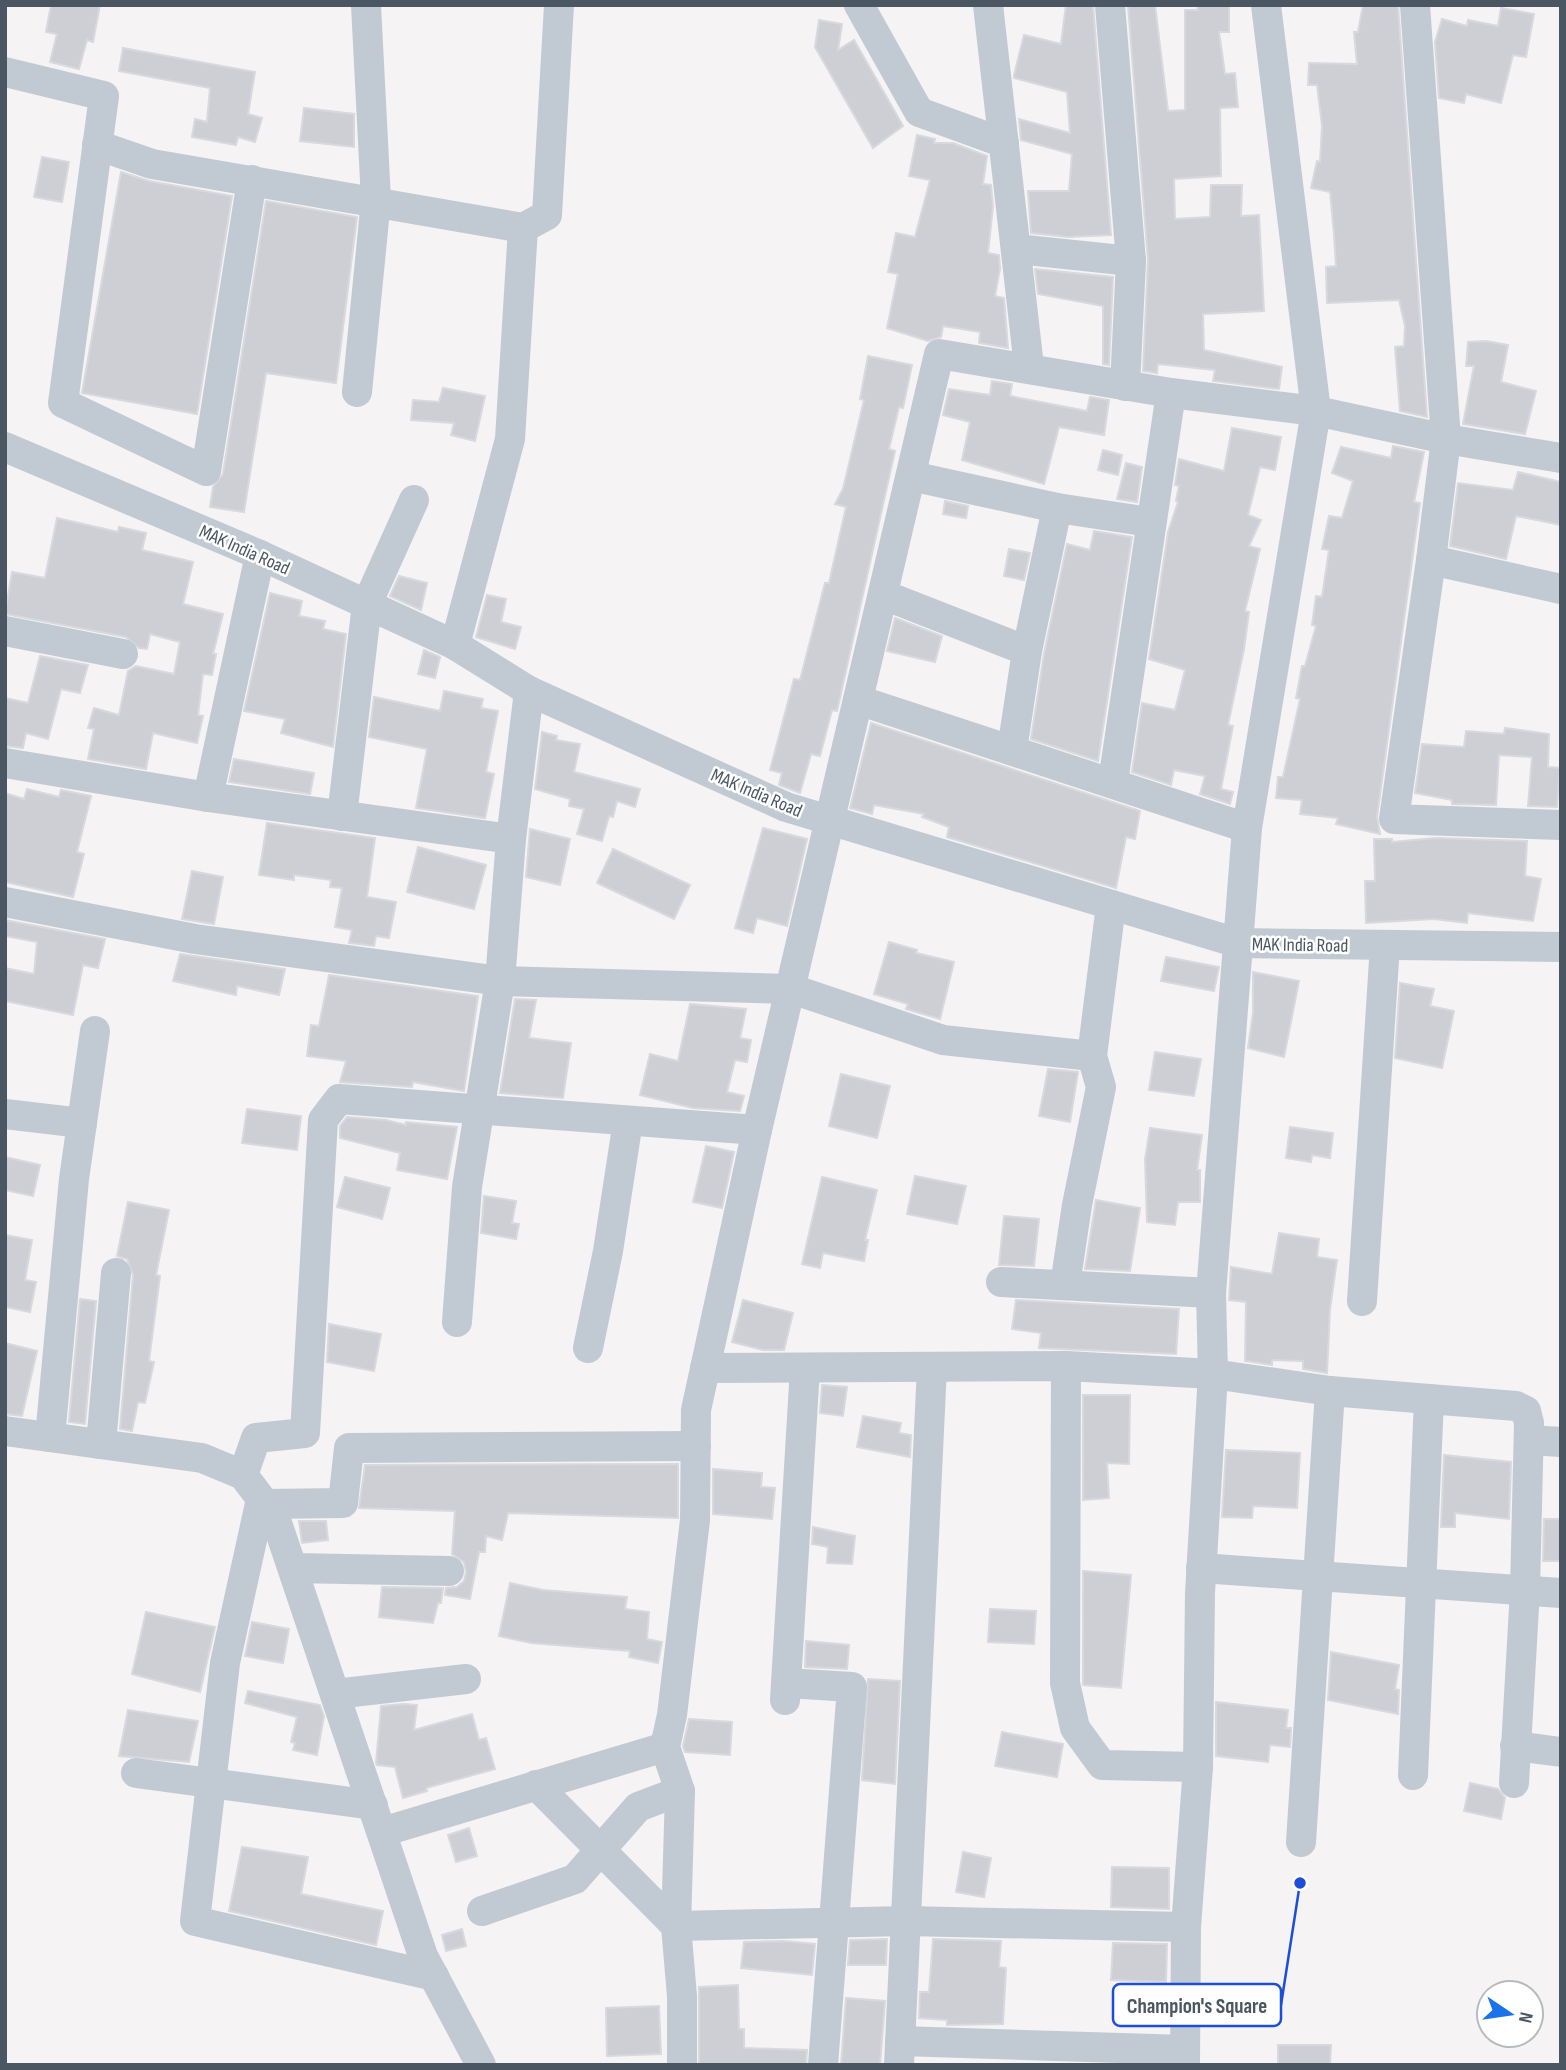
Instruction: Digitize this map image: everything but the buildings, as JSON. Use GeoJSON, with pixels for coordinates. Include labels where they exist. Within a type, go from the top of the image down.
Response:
{"type":"FeatureCollection","features":[{"type":"Feature","properties":{"kind":"street"},"geometry":{"type":"LineString","coordinates":[[357,392],[376,200],[366,5]]}},
{"type":"Feature","properties":{"kind":"street"},"geometry":{"type":"LineString","coordinates":[[97,145],[152,163],[376,200],[523,228],[547,215],[559,5]]}},
{"type":"Feature","properties":{"kind":"street"},"geometry":{"type":"LineString","coordinates":[[859,5],[919,112],[1004,143]]}},
{"type":"Feature","properties":{"kind":"street"},"geometry":{"type":"LineString","coordinates":[[988,5],[1029,367]]}},
{"type":"Feature","properties":{"kind":"street"},"geometry":{"type":"LineString","coordinates":[[1110,5],[1130,261],[1125,386]]}},
{"type":"Feature","properties":{"kind":"street"},"geometry":{"type":"LineString","coordinates":[[932,1367],[900,2053],[1185,2057],[1186,1927],[1198,1767],[1201,1568],[1213,1374],[1211,1293],[1247,828],[1316,411],[1266,5]]}},
{"type":"Feature","properties":{"kind":"street"},"geometry":{"type":"LineString","coordinates":[[1415,5],[1446,439],[1394,819],[1561,825]]}},
{"type":"Feature","properties":{"kind":"street"},"geometry":{"type":"LineString","coordinates":[[5,72],[104,96],[63,403],[206,471],[253,180]]}},
{"type":"Feature","properties":{"kind":"street"},"geometry":{"type":"LineString","coordinates":[[455,645],[510,439],[523,228]]}},
{"type":"Feature","properties":{"kind":"street"},"geometry":{"type":"LineString","coordinates":[[1016,249],[1130,261]]}},
{"type":"Feature","properties":{"kind":"street"},"geometry":{"type":"LineString","coordinates":[[682,2065],[682,1996],[676,1926],[680,1791],[665,1747],[672,1715],[695,1520],[696,1410],[757,1130],[832,821],[939,354],[1171,393],[1316,411],[1446,439],[1561,458]]}},
{"type":"Feature","properties":{"kind":"street"},"geometry":{"type":"LineString","coordinates":[[1113,782],[1171,393]]}},
{"type":"Feature","properties":{"kind":"street","name":"MAK India Road"},"geometry":{"type":"LineString","coordinates":[[6,454],[260,555],[455,645],[529,691],[786,807],[1238,943],[1561,947]]}},
{"type":"Feature","properties":{"kind":"street"},"geometry":{"type":"LineString","coordinates":[[911,476],[1057,509],[1150,522]]}},
{"type":"Feature","properties":{"kind":"street"},"geometry":{"type":"LineString","coordinates":[[342,816],[367,604],[414,500]]}},
{"type":"Feature","properties":{"kind":"street"},"geometry":{"type":"LineString","coordinates":[[1012,750],[1027,651],[1057,509]]}},
{"type":"Feature","properties":{"kind":"street"},"geometry":{"type":"LineString","coordinates":[[208,797],[260,555]]}},
{"type":"Feature","properties":{"kind":"street"},"geometry":{"type":"LineString","coordinates":[[1431,560],[1561,589]]}},
{"type":"Feature","properties":{"kind":"street"},"geometry":{"type":"LineString","coordinates":[[884,596],[1027,651]]}},
{"type":"Feature","properties":{"kind":"street"},"geometry":{"type":"LineString","coordinates":[[5,631],[122,654]]}},
{"type":"Feature","properties":{"kind":"street"},"geometry":{"type":"LineString","coordinates":[[457,1322],[467,1187],[500,981],[511,839],[529,691]]}},
{"type":"Feature","properties":{"kind":"street"},"geometry":{"type":"LineString","coordinates":[[858,700],[1247,828]]}},
{"type":"Feature","properties":{"kind":"street"},"geometry":{"type":"LineString","coordinates":[[5,763],[208,797],[511,839]]}},
{"type":"Feature","properties":{"kind":"street"},"geometry":{"type":"LineString","coordinates":[[5,902],[195,939],[500,981],[792,989],[943,1040],[1092,1056]]}},
{"type":"Feature","properties":{"kind":"street"},"geometry":{"type":"LineString","coordinates":[[1065,1285],[1101,1087],[1092,1056],[1111,905]]}},
{"type":"Feature","properties":{"kind":"street"},"geometry":{"type":"LineString","coordinates":[[1362,1301],[1385,944]]}},
{"type":"Feature","properties":{"kind":"street"},"geometry":{"type":"LineString","coordinates":[[50,1437],[82,1123],[95,1031]]}},
{"type":"Feature","properties":{"kind":"street"},"geometry":{"type":"LineString","coordinates":[[243,1475],[256,1438],[305,1433],[323,1120],[339,1099],[757,1130]]}},
{"type":"Feature","properties":{"kind":"street"},"geometry":{"type":"LineString","coordinates":[[5,1114],[82,1123]]}},
{"type":"Feature","properties":{"kind":"street"},"geometry":{"type":"LineString","coordinates":[[588,1348],[608,1251],[628,1121]]}},
{"type":"Feature","properties":{"kind":"street"},"geometry":{"type":"LineString","coordinates":[[101,1444],[116,1273]]}},
{"type":"Feature","properties":{"kind":"street"},"geometry":{"type":"LineString","coordinates":[[1001,1282],[1211,1293]]}},
{"type":"Feature","properties":{"kind":"street"},"geometry":{"type":"LineString","coordinates":[[705,1368],[1066,1366],[1213,1374],[1330,1391],[1516,1406],[1526,1411],[1529,1440],[1525,1590],[1514,1783]]}},
{"type":"Feature","properties":{"kind":"street"},"geometry":{"type":"LineString","coordinates":[[1066,1366],[1065,1683],[1075,1728],[1102,1765],[1198,1767]]}},
{"type":"Feature","properties":{"kind":"street"},"geometry":{"type":"LineString","coordinates":[[806,1368],[786,1691],[852,1686],[823,2065]]}},
{"type":"Feature","properties":{"kind":"street"},"geometry":{"type":"LineString","coordinates":[[1301,1842],[1330,1391]]}},
{"type":"Feature","properties":{"kind":"street"},"geometry":{"type":"LineString","coordinates":[[1413,1774],[1429,1399]]}},
{"type":"Feature","properties":{"kind":"street"},"geometry":{"type":"LineString","coordinates":[[5,1431],[202,1458],[243,1475],[263,1501],[275,1517],[293,1568],[423,1956],[481,2065]]}},
{"type":"Feature","properties":{"kind":"street"},"geometry":{"type":"LineString","coordinates":[[1529,1440],[1561,1442]]}},
{"type":"Feature","properties":{"kind":"street"},"geometry":{"type":"LineString","coordinates":[[263,1501],[343,1503],[349,1448],[696,1446]]}},
{"type":"Feature","properties":{"kind":"street"},"geometry":{"type":"LineString","coordinates":[[263,1501],[225,1663],[195,1921],[434,1976]]}},
{"type":"Feature","properties":{"kind":"street"},"geometry":{"type":"LineString","coordinates":[[293,1568],[449,1571]]}},
{"type":"Feature","properties":{"kind":"street"},"geometry":{"type":"LineString","coordinates":[[1201,1568],[1561,1593]]}},
{"type":"Feature","properties":{"kind":"street"},"geometry":{"type":"LineString","coordinates":[[335,1694],[466,1679]]}},
{"type":"Feature","properties":{"kind":"street"},"geometry":{"type":"LineString","coordinates":[[1515,1745],[1561,1752]]}},
{"type":"Feature","properties":{"kind":"street"},"geometry":{"type":"LineString","coordinates":[[136,1773],[211,1783],[377,1819],[536,1785],[665,1747]]}},
{"type":"Feature","properties":{"kind":"street"},"geometry":{"type":"LineString","coordinates":[[536,1785],[676,1926],[906,1921],[1186,1927]]}},
{"type":"Feature","properties":{"kind":"street"},"geometry":{"type":"LineString","coordinates":[[575,1879],[638,1807],[680,1791]]}},
{"type":"Feature","properties":{"kind":"street"},"geometry":{"type":"LineString","coordinates":[[482,1911],[575,1879],[638,1888]]}},
{"type":"Feature","properties":{"kind":"place","name":"Champion's Square"},"geometry":{"type":"Point","coordinates":[1300,1883]}}]}
